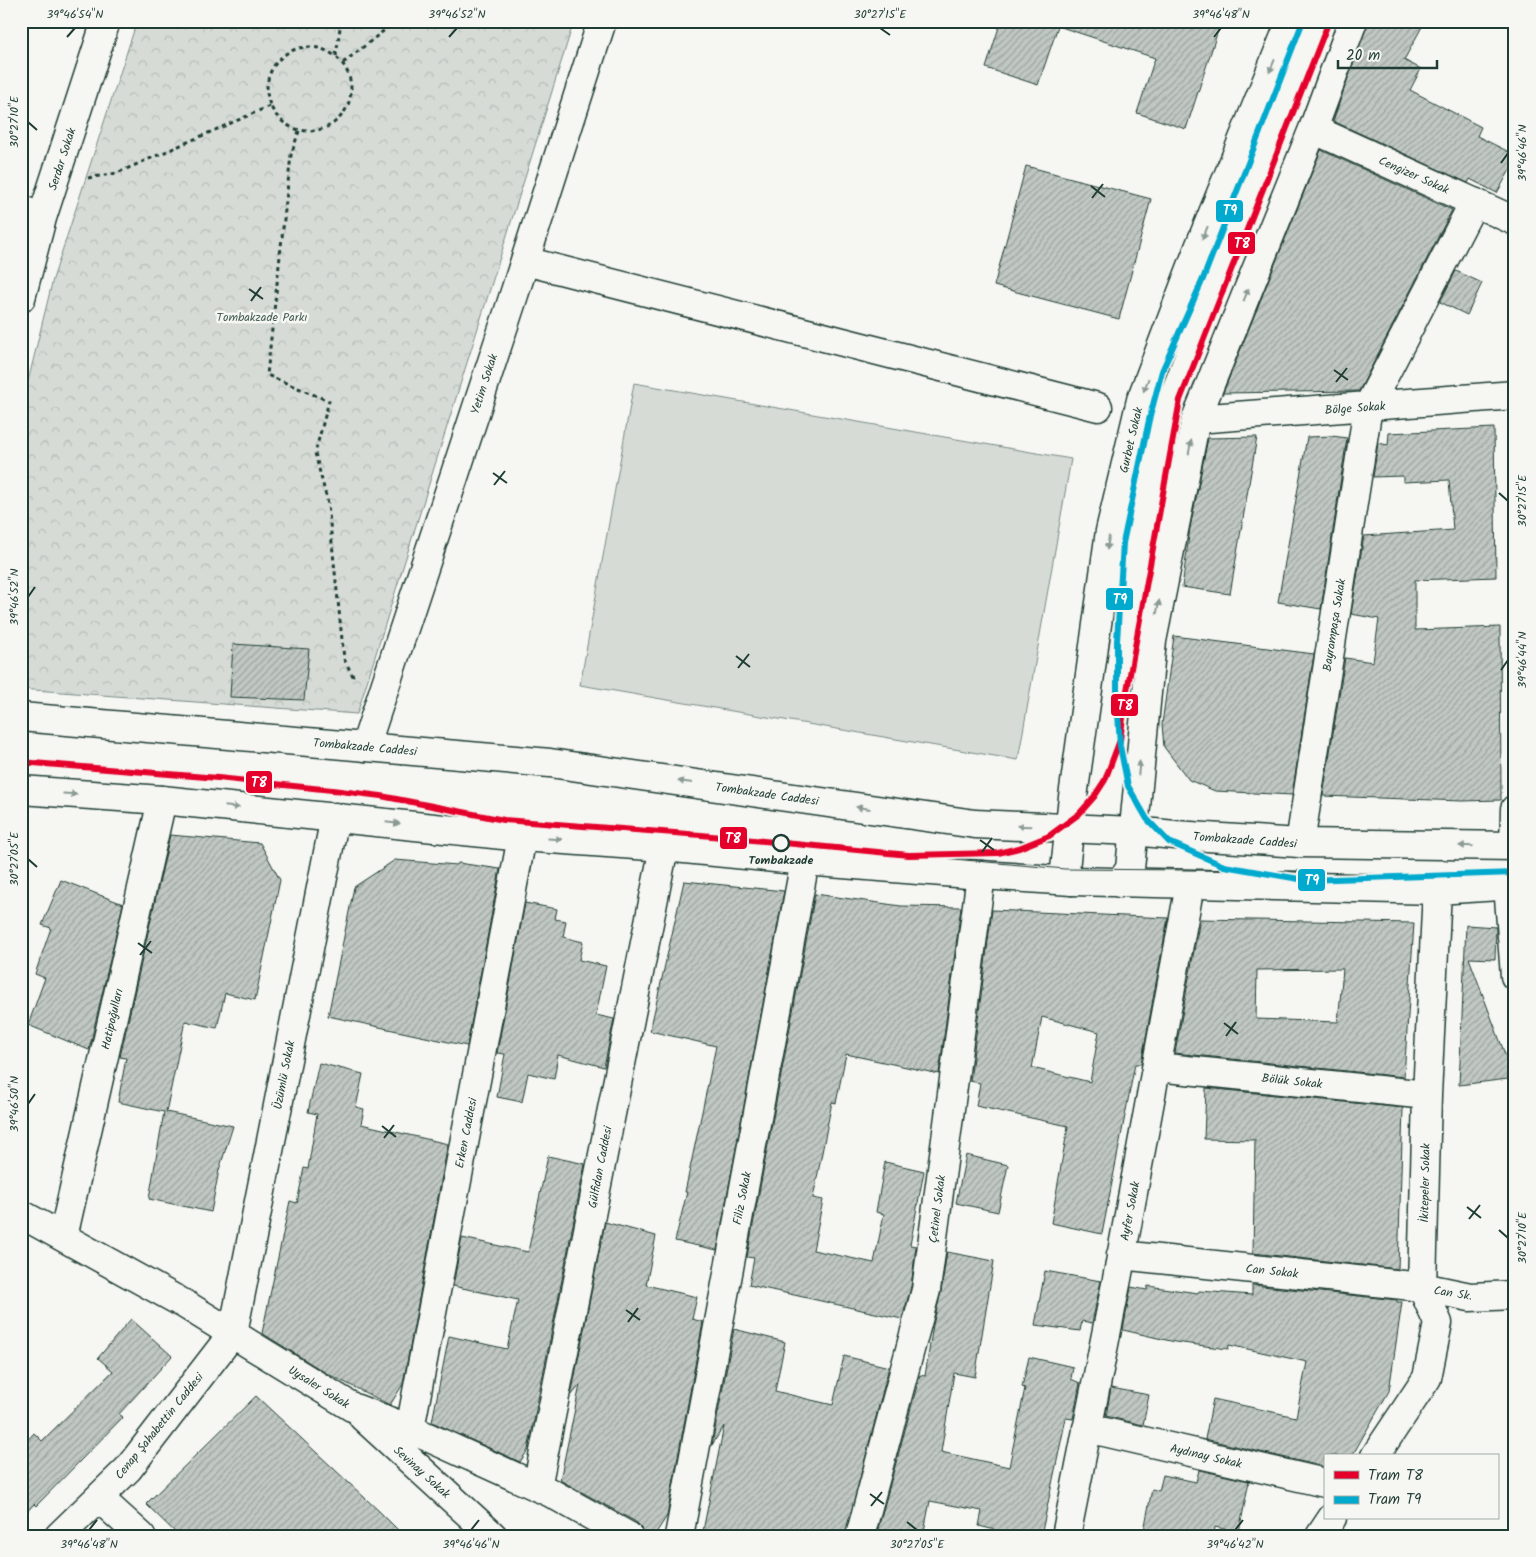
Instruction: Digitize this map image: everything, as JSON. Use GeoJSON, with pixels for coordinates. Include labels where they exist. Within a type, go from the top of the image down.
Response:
{"type":"FeatureCollection","features":[{"type":"Feature","properties":{"kind":"street","name":"Serdar Sokak"},"geometry":{"type":"LineString","coordinates":[[21,298],[32,214],[54,184],[106,21]]}},
{"type":"Feature","properties":{"kind":"street","name":"Yetim Sokak"},"geometry":{"type":"LineString","coordinates":[[365,747],[602,21]]}},
{"type":"Feature","properties":{"kind":"street","name":"Gurbet Sokak"},"geometry":{"type":"LineString","coordinates":[[1072,881],[1065,869],[1069,828],[1110,531],[1141,400],[1200,245],[1291,21]]}},
{"type":"Feature","properties":{"kind":"street"},"geometry":{"type":"LineString","coordinates":[[1120,883],[1130,869],[1152,641],[1196,419],[1313,129],[1354,21]]}},
{"type":"Feature","properties":{"kind":"street","name":"Cengizer Sokak"},"geometry":{"type":"LineString","coordinates":[[1313,129],[1515,221]]}},
{"type":"Feature","properties":{"kind":"street","name":"Bayrampaşa Sokak"},"geometry":{"type":"LineString","coordinates":[[1300,843],[1368,407],[1474,202]]}},
{"type":"Feature","properties":{"kind":"street"},"geometry":{"type":"LineString","coordinates":[[525,261],[1098,407]]}},
{"type":"Feature","properties":{"kind":"street","name":"Bölge Sokak"},"geometry":{"type":"LineString","coordinates":[[1196,419],[1515,395]]}},
{"type":"Feature","properties":{"kind":"street","name":"Tombakzade Caddesi"},"geometry":{"type":"LineString","coordinates":[[21,717],[550,763],[975,824],[1133,831],[1300,843],[1515,846]]}},
{"type":"Feature","properties":{"kind":"street"},"geometry":{"type":"LineString","coordinates":[[21,790],[162,800],[522,837],[1072,881],[1437,890],[1511,885],[1515,976]]}},
{"type":"Feature","properties":{"kind":"street","name":"Hatipoğulları"},"geometry":{"type":"LineString","coordinates":[[63,1237],[162,800]]}},
{"type":"Feature","properties":{"kind":"street"},"geometry":{"type":"LineString","coordinates":[[1515,809],[1515,846]]}},
{"type":"Feature","properties":{"kind":"street","name":"Üzümlü Sokak"},"geometry":{"type":"LineString","coordinates":[[232,1333],[335,817]]}},
{"type":"Feature","properties":{"kind":"street","name":"Erken Caddesi"},"geometry":{"type":"LineString","coordinates":[[410,1429],[522,837]]}},
{"type":"Feature","properties":{"kind":"street","name":"Gülfidan Caddesi"},"geometry":{"type":"LineString","coordinates":[[537,1487],[664,847]]}},
{"type":"Feature","properties":{"kind":"street","name":"Filiz Sokak"},"geometry":{"type":"LineString","coordinates":[[679,1536],[805,861]]}},
{"type":"Feature","properties":{"kind":"street","name":"Çetinel Sokak"},"geometry":{"type":"LineString","coordinates":[[860,1536],[926,1290],[981,875]]}},
{"type":"Feature","properties":{"kind":"street","name":"Ayfer Sokak"},"geometry":{"type":"LineString","coordinates":[[1066,1536],[1157,1067],[1190,885]]}},
{"type":"Feature","properties":{"kind":"street","name":"İkitepeler Sokak"},"geometry":{"type":"LineString","coordinates":[[1375,1454],[1427,1378],[1438,1323],[1422,1288],[1427,1095],[1437,890]]}},
{"type":"Feature","properties":{"kind":"street","name":"Bölük Sokak"},"geometry":{"type":"LineString","coordinates":[[1157,1067],[1427,1095]]}},
{"type":"Feature","properties":{"kind":"street","name":"Uysaler Sokak"},"geometry":{"type":"LineString","coordinates":[[21,1214],[186,1305],[352,1407],[410,1429],[551,1493],[628,1536]]}},
{"type":"Feature","properties":{"kind":"street","name":"Can Sokak"},"geometry":{"type":"LineString","coordinates":[[1121,1255],[1422,1288]]}},
{"type":"Feature","properties":{"kind":"street","name":"Can Sk."},"geometry":{"type":"LineString","coordinates":[[1422,1288],[1470,1297],[1515,1295]]}},
{"type":"Feature","properties":{"kind":"street","name":"Cenap Şahabettin Caddesi"},"geometry":{"type":"LineString","coordinates":[[59,1536],[128,1469],[232,1333]]}},
{"type":"Feature","properties":{"kind":"street","name":"Sevinay Sokak"},"geometry":{"type":"LineString","coordinates":[[352,1407],[493,1536]]}},
{"type":"Feature","properties":{"kind":"street","name":"Aydınay Sokak"},"geometry":{"type":"LineString","coordinates":[[1087,1428],[1324,1483]]}},
{"type":"Feature","properties":{"kind":"street"},"geometry":{"type":"LineString","coordinates":[[99,1498],[141,1536]]}},
{"type":"Feature","properties":{"kind":"street"},"geometry":{"type":"LineString","coordinates":[[1320,1536],[1331,1520]]}},
{"type":"Feature","properties":{"kind":"path"},"geometry":{"type":"LineString","coordinates":[[336,56],[341,21]]}},
{"type":"Feature","properties":{"kind":"path"},"geometry":{"type":"LineString","coordinates":[[343,63],[396,21]]}},
{"type":"Feature","properties":{"kind":"path"},"geometry":{"type":"LineString","coordinates":[[307,46],[327,51],[343,63],[351,82],[350,102],[346,112],[339,119],[328,128],[312,132],[299,131],[283,123],[270,106],[267,97],[267,86],[273,67],[284,56],[296,49],[307,46]]}},
{"type":"Feature","properties":{"kind":"path"},"geometry":{"type":"LineString","coordinates":[[54,184],[117,173],[270,106]]}},
{"type":"Feature","properties":{"kind":"path"},"geometry":{"type":"LineString","coordinates":[[299,131],[291,156],[267,375],[329,401],[315,454],[328,504],[344,658],[375,716]]}},
{"type":"Feature","properties":{"kind":"green space","name":"Tombakzade Parkı"},"geometry":{"type":"Polygon","coordinates":[[[137,21],[574,21],[357,714],[21,689],[21,410],[53,279],[137,21]]]}},
{"type":"Feature","properties":{"kind":"green space"},"geometry":{"type":"Polygon","coordinates":[[[634,383],[1071,459],[1018,760],[580,685],[634,383]]]}},
{"type":"Feature","properties":{"kind":"building"},"geometry":{"type":"Polygon","coordinates":[[[1001,21],[1221,21],[1186,129],[1137,113],[1155,58],[1058,26],[1038,85],[986,68],[1001,21]]]}},
{"type":"Feature","properties":{"kind":"building"},"geometry":{"type":"Polygon","coordinates":[[[1368,21],[1425,21],[1404,60],[1421,69],[1410,90],[1481,127],[1477,136],[1515,155],[1515,161],[1497,193],[1470,179],[1468,183],[1333,121],[1368,21]]]}},
{"type":"Feature","properties":{"kind":"building"},"geometry":{"type":"Polygon","coordinates":[[[1321,150],[1452,210],[1359,391],[1223,393],[1321,150]]]}},
{"type":"Feature","properties":{"kind":"building"},"geometry":{"type":"Polygon","coordinates":[[[1026,166],[1151,199],[1119,319],[994,286],[1026,166]]]}},
{"type":"Feature","properties":{"kind":"building"},"geometry":{"type":"Polygon","coordinates":[[[1456,271],[1482,283],[1467,315],[1440,302],[1456,271]]]}},
{"type":"Feature","properties":{"kind":"building"},"geometry":{"type":"Polygon","coordinates":[[[1494,428],[1496,577],[1415,580],[1415,630],[1500,627],[1501,800],[1462,801],[1323,796],[1345,658],[1373,662],[1379,619],[1351,614],[1364,536],[1453,530],[1449,480],[1403,482],[1403,476],[1373,477],[1378,443],[1388,445],[1389,433],[1494,428]]]}},
{"type":"Feature","properties":{"kind":"building"},"geometry":{"type":"Polygon","coordinates":[[[1332,436],[1347,438],[1321,609],[1278,602],[1307,437],[1332,436]]]}},
{"type":"Feature","properties":{"kind":"building"},"geometry":{"type":"Polygon","coordinates":[[[1257,437],[1230,594],[1182,587],[1190,528],[1208,438],[1257,437]]]}},
{"type":"Feature","properties":{"kind":"building"},"geometry":{"type":"Polygon","coordinates":[[[1174,636],[1314,654],[1292,795],[1215,791],[1189,780],[1164,747],[1162,724],[1174,636]]]}},
{"type":"Feature","properties":{"kind":"building"},"geometry":{"type":"Polygon","coordinates":[[[233,644],[309,649],[304,700],[230,697],[233,644]]]}},
{"type":"Feature","properties":{"kind":"building"},"geometry":{"type":"Polygon","coordinates":[[[170,835],[260,843],[280,880],[255,1000],[225,993],[217,1028],[185,1021],[166,1112],[233,1126],[219,1170],[211,1212],[149,1199],[164,1112],[118,1102],[126,1058],[120,1057],[170,835]]]}},
{"type":"Feature","properties":{"kind":"building"},"geometry":{"type":"Polygon","coordinates":[[[395,860],[457,865],[458,863],[500,869],[467,1046],[328,1016],[354,887],[395,860]]]}},
{"type":"Feature","properties":{"kind":"building"},"geometry":{"type":"Polygon","coordinates":[[[61,880],[123,904],[89,1050],[28,1025],[45,978],[35,974],[51,928],[42,925],[61,880]]]}},
{"type":"Feature","properties":{"kind":"building"},"geometry":{"type":"Polygon","coordinates":[[[684,881],[784,891],[717,1250],[675,1241],[687,1192],[685,1192],[716,1046],[650,1031],[684,881]]]}},
{"type":"Feature","properties":{"kind":"building"},"geometry":{"type":"Polygon","coordinates":[[[815,894],[901,906],[961,907],[939,1074],[846,1054],[836,1103],[832,1102],[813,1198],[823,1200],[813,1250],[874,1263],[884,1214],[876,1212],[885,1162],[924,1171],[910,1245],[916,1246],[911,1287],[902,1319],[749,1285],[754,1258],[747,1257],[815,894]]]}},
{"type":"Feature","properties":{"kind":"building"},"geometry":{"type":"Polygon","coordinates":[[[525,903],[557,909],[555,919],[566,921],[563,937],[583,942],[579,960],[606,966],[596,1015],[614,1019],[604,1067],[558,1055],[554,1079],[528,1073],[522,1102],[497,1097],[505,1054],[497,1053],[525,903]]]}},
{"type":"Feature","properties":{"kind":"building"},"geometry":{"type":"Polygon","coordinates":[[[992,910],[1168,918],[1141,1064],[1135,1064],[1102,1234],[1051,1223],[1068,1126],[976,1106],[980,1083],[970,1081],[992,910]],[[1042,1017],[1032,1068],[1090,1082],[1099,1032],[1042,1017]]]}},
{"type":"Feature","properties":{"kind":"building"},"geometry":{"type":"Polygon","coordinates":[[[1200,919],[1414,923],[1404,1077],[1175,1053],[1200,919]],[[1343,969],[1257,970],[1256,1019],[1338,1022],[1343,969]]]}},
{"type":"Feature","properties":{"kind":"building"},"geometry":{"type":"Polygon","coordinates":[[[1466,925],[1496,927],[1495,959],[1469,958],[1506,1057],[1508,1079],[1459,1085],[1466,925]]]}},
{"type":"Feature","properties":{"kind":"building"},"geometry":{"type":"Polygon","coordinates":[[[319,1063],[363,1074],[356,1107],[364,1109],[361,1124],[448,1144],[403,1384],[390,1405],[326,1373],[262,1333],[290,1201],[297,1203],[304,1168],[308,1169],[317,1114],[308,1112],[319,1063]]]}},
{"type":"Feature","properties":{"kind":"building"},"geometry":{"type":"Polygon","coordinates":[[[1206,1088],[1403,1108],[1398,1269],[1253,1253],[1255,1140],[1204,1139],[1206,1088]]]}},
{"type":"Feature","properties":{"kind":"building"},"geometry":{"type":"Polygon","coordinates":[[[966,1155],[1008,1165],[998,1212],[956,1203],[966,1155]]]}},
{"type":"Feature","properties":{"kind":"building"},"geometry":{"type":"Polygon","coordinates":[[[548,1156],[585,1164],[528,1450],[520,1462],[432,1422],[449,1336],[507,1349],[518,1300],[453,1286],[462,1238],[528,1252],[548,1156]]]}},
{"type":"Feature","properties":{"kind":"building"},"geometry":{"type":"Polygon","coordinates":[[[605,1222],[656,1236],[646,1285],[697,1297],[692,1319],[703,1322],[667,1516],[654,1536],[644,1536],[642,1528],[636,1522],[560,1480],[580,1385],[571,1396],[605,1222]]]}},
{"type":"Feature","properties":{"kind":"building"},"geometry":{"type":"Polygon","coordinates":[[[947,1252],[994,1261],[975,1377],[954,1373],[941,1452],[1009,1467],[1025,1388],[1022,1387],[1029,1357],[1073,1367],[1071,1379],[1080,1383],[1073,1419],[1066,1418],[1041,1536],[1019,1536],[979,1526],[982,1511],[930,1501],[923,1536],[876,1536],[920,1375],[925,1376],[947,1252]]]}},
{"type":"Feature","properties":{"kind":"building"},"geometry":{"type":"Polygon","coordinates":[[[1045,1271],[1101,1281],[1092,1323],[1082,1321],[1080,1331],[1035,1325],[1045,1271]]]}},
{"type":"Feature","properties":{"kind":"building"},"geometry":{"type":"Polygon","coordinates":[[[1252,1285],[1402,1302],[1389,1391],[1353,1454],[1324,1454],[1324,1467],[1205,1439],[1213,1399],[1296,1417],[1307,1362],[1229,1345],[1228,1349],[1175,1342],[1123,1330],[1131,1287],[1147,1290],[1148,1286],[1198,1293],[1199,1291],[1252,1295],[1252,1285]]]}},
{"type":"Feature","properties":{"kind":"building"},"geometry":{"type":"Polygon","coordinates":[[[131,1319],[172,1356],[119,1414],[123,1417],[36,1506],[34,1504],[21,1518],[21,1447],[34,1433],[42,1441],[113,1371],[98,1358],[131,1319]]]}},
{"type":"Feature","properties":{"kind":"building"},"geometry":{"type":"Polygon","coordinates":[[[734,1329],[785,1342],[775,1391],[807,1399],[833,1405],[844,1356],[889,1367],[845,1536],[702,1536],[724,1426],[712,1445],[734,1329]]]}},
{"type":"Feature","properties":{"kind":"building"},"geometry":{"type":"Polygon","coordinates":[[[1111,1388],[1149,1395],[1143,1425],[1106,1416],[1111,1388]]]}},
{"type":"Feature","properties":{"kind":"building"},"geometry":{"type":"Polygon","coordinates":[[[256,1396],[404,1536],[179,1536],[146,1504],[256,1396]]]}},
{"type":"Feature","properties":{"kind":"building"},"geometry":{"type":"Polygon","coordinates":[[[1199,1470],[1249,1481],[1239,1532],[1215,1527],[1214,1536],[1143,1536],[1152,1489],[1159,1491],[1163,1475],[1196,1482],[1199,1470]]]}},
{"type":"Feature","properties":{"kind":"tram line","name":"T9"},"geometry":{"type":"LineString","coordinates":[[1303,21],[1203,279],[1162,371],[1149,420],[1123,543],[1117,641],[1117,696],[1120,746],[1128,786],[1147,819],[1169,842],[1224,866],[1305,880],[1515,873]]}},
{"type":"Feature","properties":{"kind":"tram line","name":"T8"},"geometry":{"type":"LineString","coordinates":[[21,762],[218,778],[332,790],[381,796],[504,820],[701,835],[909,855],[998,853],[1019,848],[1049,836],[1079,814],[1094,797],[1105,780],[1120,740],[1126,696],[1180,400],[1329,21]]}},
{"type":"Feature","properties":{"kind":"tram line"},"geometry":{"type":"LineString","coordinates":[[909,855],[1065,869],[1306,871]]}},
{"type":"Feature","properties":{"kind":"place","name":"Tombakzade"},"geometry":{"type":"Point","coordinates":[781,843]}}]}
